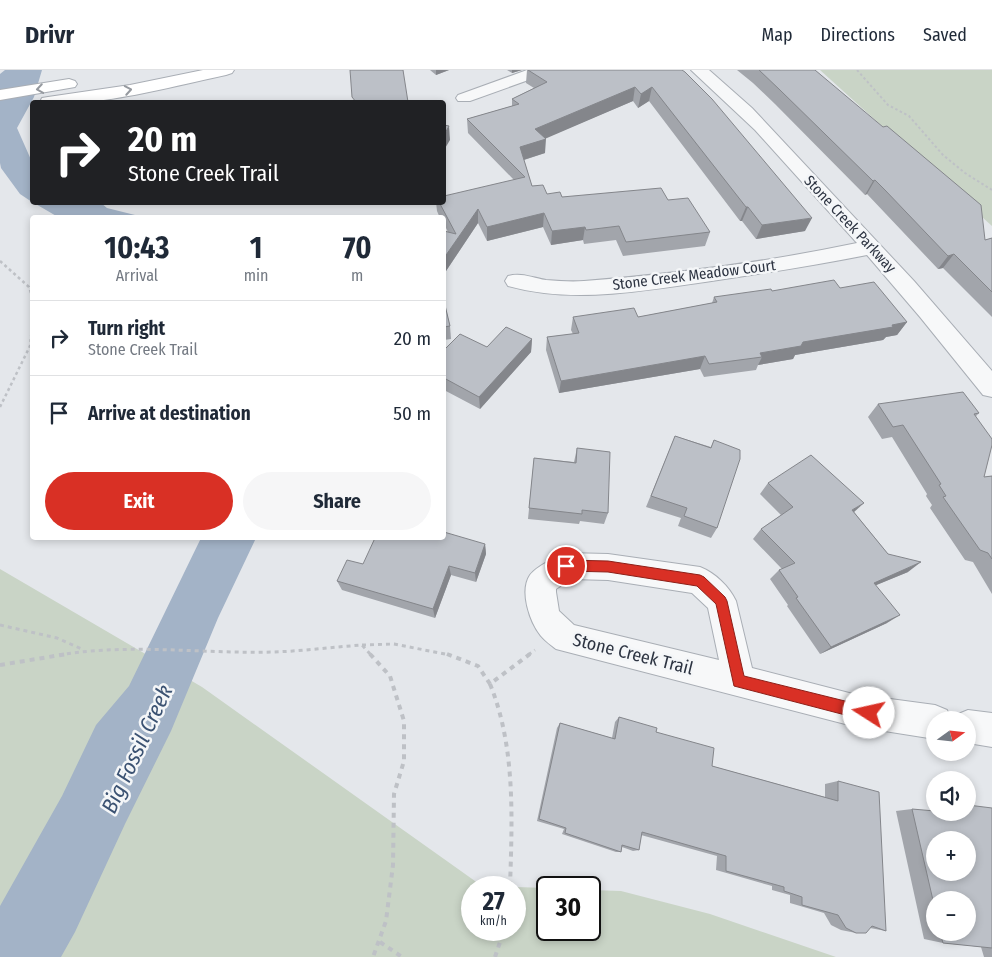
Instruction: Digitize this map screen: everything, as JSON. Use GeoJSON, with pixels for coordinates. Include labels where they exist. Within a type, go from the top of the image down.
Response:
{"type":"FeatureCollection","features":[{"type":"Feature","properties":{"kind":"main road"},"geometry":{"type":"LineString","coordinates":[[0,95],[80,90],[130,90],[226,70]]}},
{"type":"Feature","properties":{"kind":"main road"},"geometry":{"type":"LineString","coordinates":[[53,100],[123,75]]}},
{"type":"Feature","properties":{"kind":"main road"},"geometry":{"type":"LineString","coordinates":[[0,110],[30,105]]}},
{"type":"Feature","properties":{"kind":"street"},"geometry":{"type":"LineString","coordinates":[[464,98],[542,70]]}},
{"type":"Feature","properties":{"kind":"street","name":"Stone Creek Parkway"},"geometry":{"type":"LineString","coordinates":[[699,70],[724,90],[871,247],[946,331],[992,388]]}},
{"type":"Feature","properties":{"kind":"street","name":"Stone Creek Meadow Court"},"geometry":{"type":"LineString","coordinates":[[516,281],[546,287],[581,289],[662,281],[810,260],[871,247]]}},
{"type":"Feature","properties":{"kind":"street","name":"Stone Creek Trail"},"geometry":{"type":"LineString","coordinates":[[739,681],[721,601],[700,581],[608,567],[566,566],[541,583],[541,606],[547,620],[556,632],[567,638],[853,710],[926,721]]}},
{"type":"Feature","properties":{"kind":"street"},"geometry":{"type":"LineString","coordinates":[[976,728],[992,730]]}},
{"type":"Feature","properties":{"kind":"path"},"geometry":{"type":"LineString","coordinates":[[857,70],[888,105],[909,116],[920,126],[943,154],[965,173],[992,190]]}},
{"type":"Feature","properties":{"kind":"path"},"geometry":{"type":"LineString","coordinates":[[0,261],[30,291]]}},
{"type":"Feature","properties":{"kind":"path"},"geometry":{"type":"LineString","coordinates":[[0,407],[30,346]]}},
{"type":"Feature","properties":{"kind":"path"},"geometry":{"type":"LineString","coordinates":[[0,625],[57,638],[85,650]]}},
{"type":"Feature","properties":{"kind":"path"},"geometry":{"type":"LineString","coordinates":[[490,684],[518,664],[556,632]]}},
{"type":"Feature","properties":{"kind":"path"},"geometry":{"type":"LineString","coordinates":[[362,644],[390,676],[404,721],[404,761],[394,794],[393,864],[386,920],[373,957]]}},
{"type":"Feature","properties":{"kind":"path"},"geometry":{"type":"LineString","coordinates":[[0,665],[85,650],[138,649],[274,652],[362,644],[394,644],[444,653],[478,666],[490,684],[502,715],[509,777],[512,846],[511,876]]}},
{"type":"Feature","properties":{"kind":"path"},"geometry":{"type":"LineString","coordinates":[[495,957],[500,941]]}},
{"type":"Feature","properties":{"kind":"path"},"geometry":{"type":"LineString","coordinates":[[379,942],[402,957]]}},
{"type":"Feature","properties":{"kind":"green space"},"geometry":{"type":"Polygon","coordinates":[[[820,70],[992,70],[992,226],[820,70]]]}},
{"type":"Feature","properties":{"kind":"green space"},"geometry":{"type":"Polygon","coordinates":[[[0,569],[202,687],[468,876],[461,876],[461,941],[526,941],[526,887],[536,888],[536,941],[601,941],[601,890],[621,891],[710,914],[836,957],[0,957],[0,569]]]}},
{"type":"Feature","properties":{"kind":"water"},"geometry":{"type":"Polygon","coordinates":[[[5,70],[42,70],[34,97],[30,100],[30,104],[17,128],[30,157],[30,201],[20,194],[1,168],[0,74],[5,70]]]}},
{"type":"Feature","properties":{"kind":"water"},"geometry":{"type":"Polygon","coordinates":[[[37,205],[103,205],[107,208],[135,215],[55,215],[37,205]]]}},
{"type":"Feature","properties":{"kind":"water","name":"Big Fossil Creek"},"geometry":{"type":"Polygon","coordinates":[[[200,540],[255,540],[218,618],[171,731],[75,932],[61,957],[0,957],[0,906],[62,796],[96,725],[129,686],[200,540]]]}},
{"type":"Feature","properties":{"kind":"building"},"geometry":{"type":"Polygon","coordinates":[[[350,70],[403,70],[408,100],[354,100],[352,97],[350,70]]]}},
{"type":"Feature","properties":{"kind":"building"},"geometry":{"type":"Polygon","coordinates":[[[528,70],[682,70],[712,99],[812,218],[762,225],[652,87],[641,94],[635,87],[535,129],[546,139],[520,147],[532,186],[543,185],[547,194],[560,192],[562,197],[661,188],[668,200],[688,198],[710,232],[626,242],[619,226],[586,230],[585,227],[552,231],[544,213],[487,227],[478,209],[446,255],[446,232],[456,234],[441,205],[446,205],[446,196],[525,177],[467,119],[519,104],[512,99],[547,82],[528,70]]]}},
{"type":"Feature","properties":{"kind":"building"},"geometry":{"type":"Polygon","coordinates":[[[759,70],[815,70],[883,127],[887,126],[981,205],[985,240],[992,238],[992,292],[954,254],[948,256],[875,180],[873,181],[759,70]]]}},
{"type":"Feature","properties":{"kind":"building"},"geometry":{"type":"Polygon","coordinates":[[[834,280],[840,288],[874,282],[907,322],[892,325],[893,327],[803,342],[801,346],[760,353],[762,357],[709,364],[705,356],[561,381],[547,337],[579,333],[573,317],[634,308],[638,317],[717,302],[714,297],[771,289],[772,291],[834,280]]]}},
{"type":"Feature","properties":{"kind":"building"},"geometry":{"type":"Polygon","coordinates":[[[446,309],[450,326],[446,327],[446,309]]]}},
{"type":"Feature","properties":{"kind":"building"},"geometry":{"type":"Polygon","coordinates":[[[506,327],[532,339],[479,397],[446,379],[446,348],[460,334],[487,347],[506,327]]]}},
{"type":"Feature","properties":{"kind":"building"},"geometry":{"type":"Polygon","coordinates":[[[963,392],[979,413],[974,414],[992,439],[984,477],[992,476],[992,559],[988,553],[980,550],[943,497],[946,496],[939,485],[941,484],[903,425],[893,427],[878,404],[963,392]]]}},
{"type":"Feature","properties":{"kind":"building"},"geometry":{"type":"Polygon","coordinates":[[[675,436],[711,448],[714,440],[740,450],[740,459],[717,528],[684,516],[687,508],[651,496],[675,436]]]}},
{"type":"Feature","properties":{"kind":"building"},"geometry":{"type":"Polygon","coordinates":[[[577,448],[610,452],[608,513],[582,510],[582,514],[529,508],[534,458],[576,463],[577,448]]]}},
{"type":"Feature","properties":{"kind":"building"},"geometry":{"type":"Polygon","coordinates":[[[811,455],[864,503],[852,510],[888,554],[921,562],[874,583],[900,615],[831,647],[796,598],[798,597],[779,570],[795,563],[761,529],[793,507],[768,483],[811,455]]]}},
{"type":"Feature","properties":{"kind":"building"},"geometry":{"type":"Polygon","coordinates":[[[446,533],[485,544],[475,573],[449,566],[433,609],[337,581],[347,560],[363,564],[374,540],[446,540],[446,533]]]}},
{"type":"Feature","properties":{"kind":"building"},"geometry":{"type":"Polygon","coordinates":[[[619,717],[657,728],[656,732],[714,748],[712,766],[838,801],[838,781],[879,792],[886,931],[872,926],[866,933],[856,933],[846,928],[838,915],[802,905],[802,897],[784,891],[784,887],[726,871],[726,856],[642,832],[639,850],[622,845],[621,852],[565,833],[566,828],[539,819],[560,723],[615,739],[619,717]]]}},
{"type":"Feature","properties":{"kind":"building"},"geometry":{"type":"Polygon","coordinates":[[[976,806],[992,808],[992,948],[943,943],[942,941],[976,941],[976,891],[931,891],[929,881],[976,881],[976,831],[926,831],[926,870],[912,809],[926,810],[926,821],[976,821],[976,806]]]}},
{"type":"Feature","properties":{"kind":"route"},"geometry":{"type":"LineString","coordinates":[[566,566],[608,567],[700,581],[721,601],[739,681],[869,713]]}}]}
